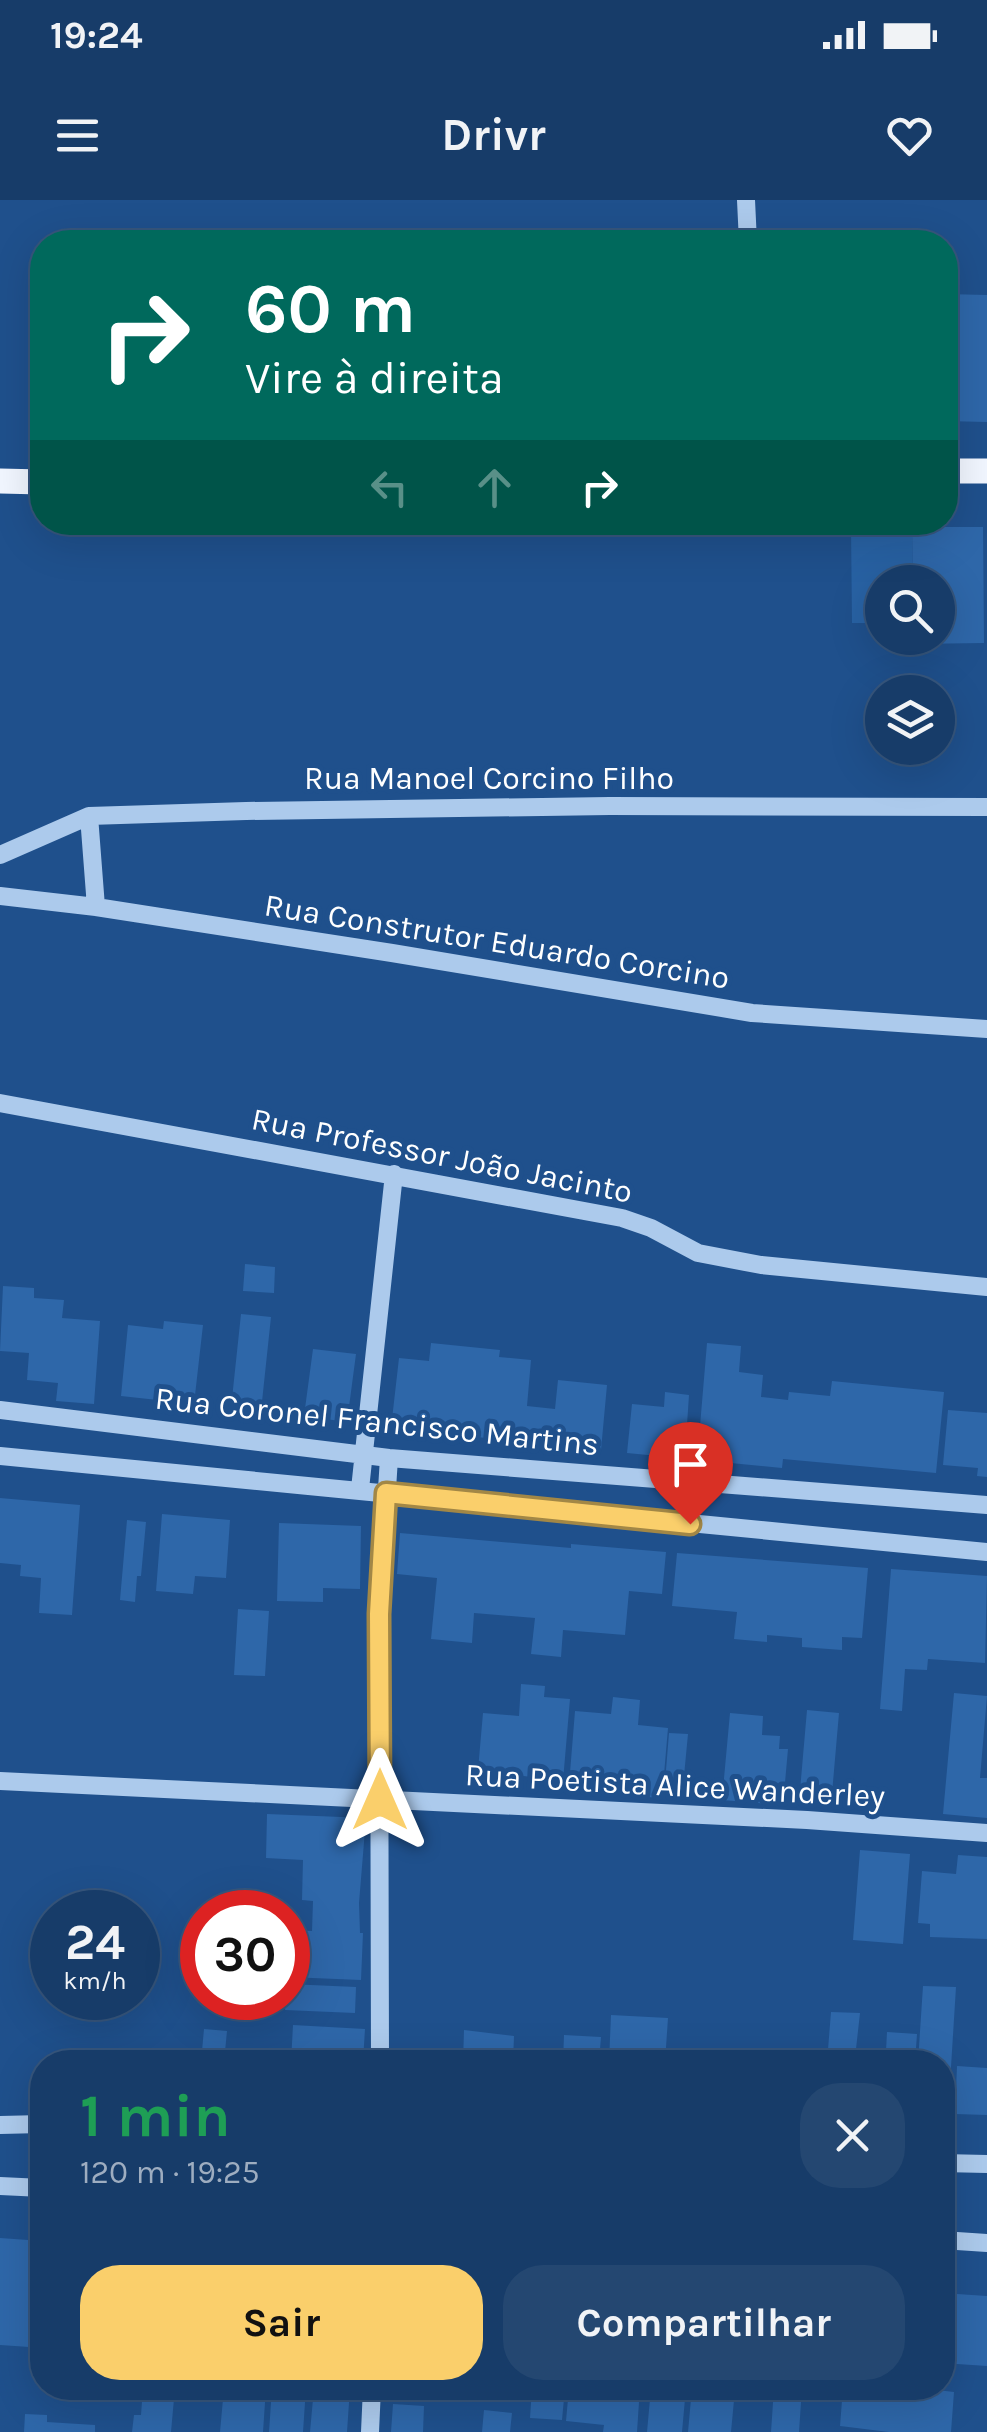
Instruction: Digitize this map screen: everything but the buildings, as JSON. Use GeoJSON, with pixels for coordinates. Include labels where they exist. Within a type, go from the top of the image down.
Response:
{"type":"FeatureCollection","features":[{"type":"Feature","properties":{"kind":"main road"},"geometry":{"type":"LineString","coordinates":[[958,472],[987,471]]}},
{"type":"Feature","properties":{"kind":"main road"},"geometry":{"type":"LineString","coordinates":[[0,482],[30,482]]}},
{"type":"Feature","properties":{"kind":"street"},"geometry":{"type":"LineString","coordinates":[[746,200],[747,230]]}},
{"type":"Feature","properties":{"kind":"street","name":"Rua Manoel Corcino Filho"},"geometry":{"type":"LineString","coordinates":[[0,855],[89,816],[610,806],[987,808]]}},
{"type":"Feature","properties":{"kind":"street"},"geometry":{"type":"LineString","coordinates":[[89,816],[96,908]]}},
{"type":"Feature","properties":{"kind":"street","name":"Rua Construtor Eduardo Corcino"},"geometry":{"type":"LineString","coordinates":[[0,896],[392,952],[752,1013],[987,1028]]}},
{"type":"Feature","properties":{"kind":"street","name":"Rua Professor João Jacinto"},"geometry":{"type":"LineString","coordinates":[[0,1104],[622,1218],[651,1228],[698,1253],[728,1259],[987,1287]]}},
{"type":"Feature","properties":{"kind":"street"},"geometry":{"type":"LineString","coordinates":[[360,1489],[394,1174]]}},
{"type":"Feature","properties":{"kind":"street","name":"Rua Coronel Francisco Martins"},"geometry":{"type":"LineString","coordinates":[[0,1410],[389,1458],[987,1505]]}},
{"type":"Feature","properties":{"kind":"street"},"geometry":{"type":"LineString","coordinates":[[0,1456],[987,1552]]}},
{"type":"Feature","properties":{"kind":"street"},"geometry":{"type":"LineString","coordinates":[[380,2050],[379,1614],[389,1458]]}},
{"type":"Feature","properties":{"kind":"street","name":"Rua Poetista Alice Wanderley"},"geometry":{"type":"LineString","coordinates":[[0,1781],[807,1820],[987,1834]]}},
{"type":"Feature","properties":{"kind":"street"},"geometry":{"type":"LineString","coordinates":[[0,2124],[30,2124]]}},
{"type":"Feature","properties":{"kind":"street"},"geometry":{"type":"LineString","coordinates":[[955,2163],[987,2164]]}},
{"type":"Feature","properties":{"kind":"street"},"geometry":{"type":"LineString","coordinates":[[0,2186],[30,2187]]}},
{"type":"Feature","properties":{"kind":"street"},"geometry":{"type":"LineString","coordinates":[[955,2241],[987,2242]]}},
{"type":"Feature","properties":{"kind":"street"},"geometry":{"type":"LineString","coordinates":[[370,2432],[371,2400]]}},
{"type":"Feature","properties":{"kind":"shaded area"},"geometry":{"type":"Polygon","coordinates":[[[851,535],[912,535],[913,565],[865,565],[865,623],[852,623],[851,535]]]}},
{"type":"Feature","properties":{"kind":"route"},"geometry":{"type":"LineString","coordinates":[[380,1800],[379,1614],[386,1493],[690,1524]]}}]}
